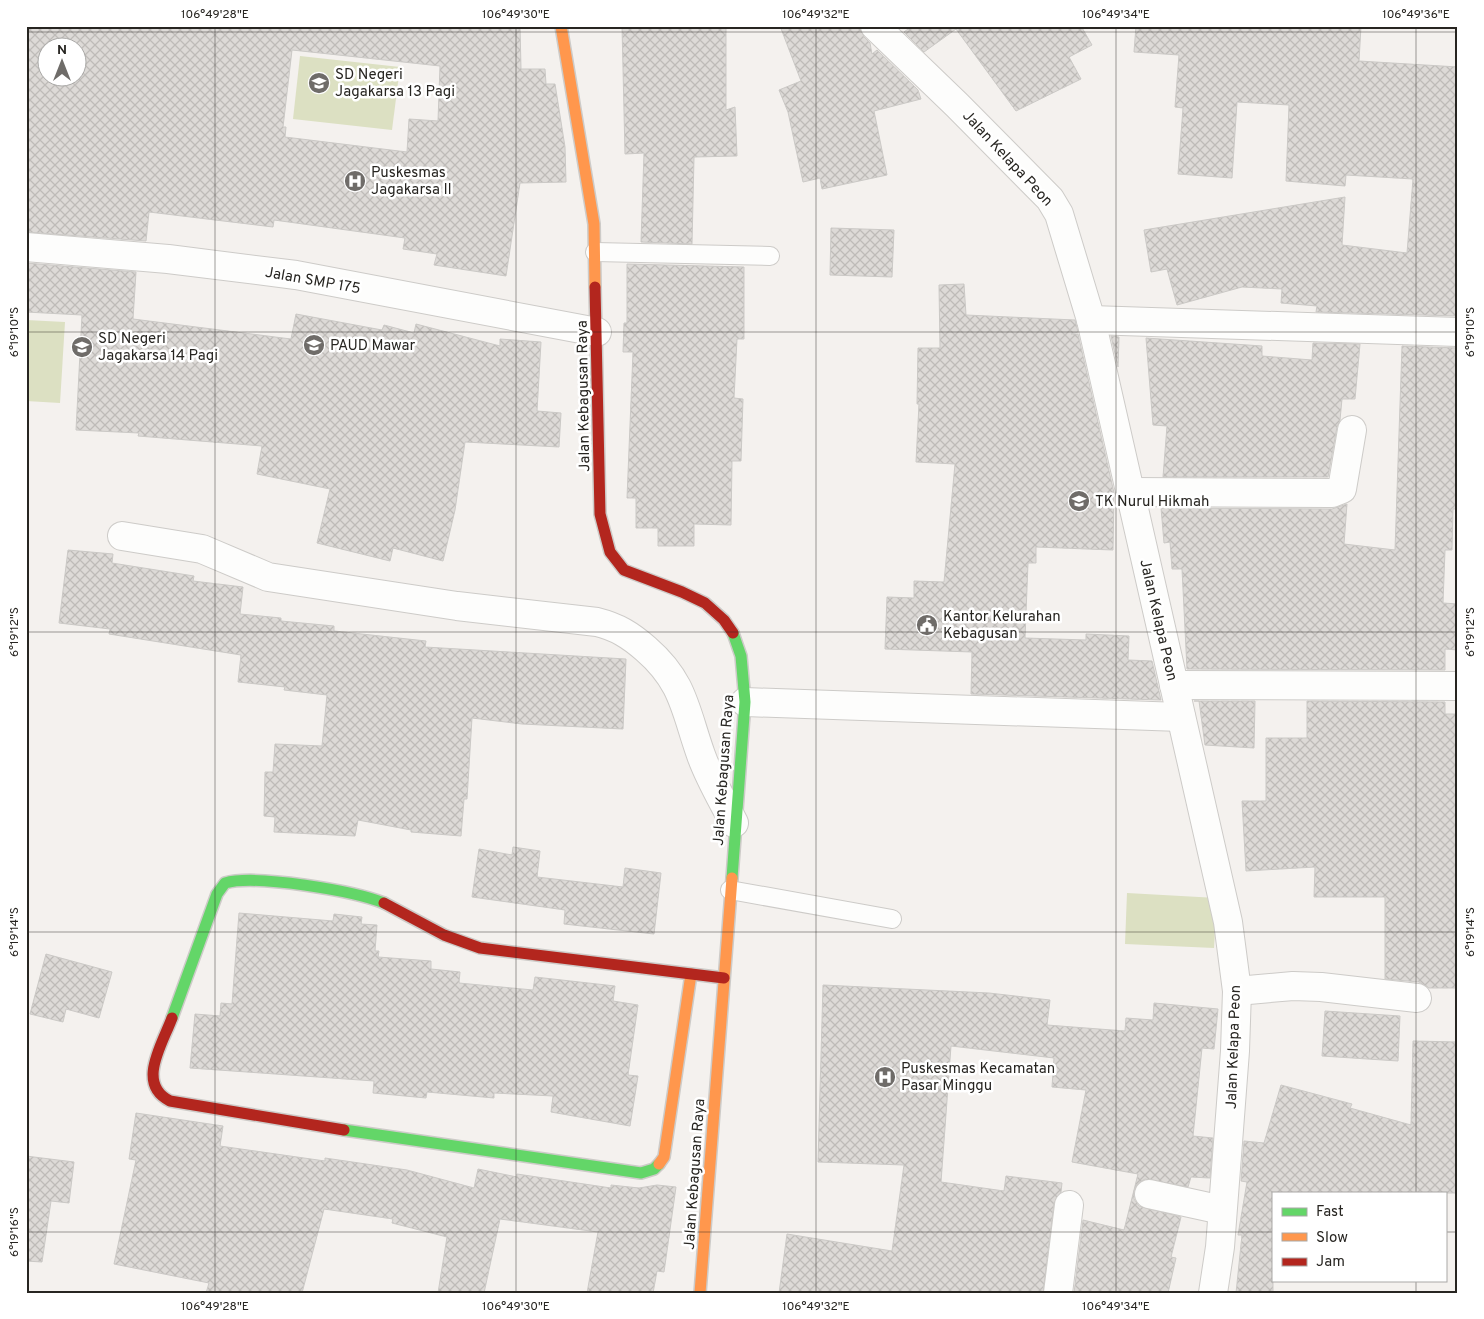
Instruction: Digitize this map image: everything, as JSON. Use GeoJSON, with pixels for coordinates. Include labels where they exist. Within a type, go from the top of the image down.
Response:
{"type":"FeatureCollection","features":[{"type":"Feature","properties":{"kind":"street","name":"Jalan Kebagusan Raya"},"geometry":{"type":"LineString","coordinates":[[560,26],[589,185],[595,252],[600,514],[604,537],[612,556],[623,569],[706,602],[719,612],[733,632],[742,661],[745,702],[734,823],[700,1293]]}},
{"type":"Feature","properties":{"kind":"street","name":"Jalan Kelapa Peon"},"geometry":{"type":"LineString","coordinates":[[875,26],[1050,199],[1059,214],[1090,320],[1228,922],[1237,990],[1235,1051],[1213,1293]]}},
{"type":"Feature","properties":{"kind":"street","name":"Jalan SMP 175"},"geometry":{"type":"LineString","coordinates":[[26,247],[168,259],[296,275],[597,332]]}},
{"type":"Feature","properties":{"kind":"street"},"geometry":{"type":"LineString","coordinates":[[1090,320],[1458,332]]}},
{"type":"Feature","properties":{"kind":"street"},"geometry":{"type":"LineString","coordinates":[[1130,492],[1332,493],[1342,489],[1352,430]]}},
{"type":"Feature","properties":{"kind":"street"},"geometry":{"type":"LineString","coordinates":[[122,536],[202,549],[268,577],[428,602],[597,622],[614,626],[631,636],[664,665],[672,678],[687,711],[702,756],[734,823]]}},
{"type":"Feature","properties":{"kind":"street"},"geometry":{"type":"LineString","coordinates":[[1174,685],[1458,686]]}},
{"type":"Feature","properties":{"kind":"street"},"geometry":{"type":"LineString","coordinates":[[745,702],[1181,717]]}},
{"type":"Feature","properties":{"kind":"street"},"geometry":{"type":"LineString","coordinates":[[691,974],[664,1157],[654,1169],[642,1173],[413,1141],[170,1101],[158,1095],[152,1087],[151,1076],[217,894],[225,883],[232,881],[329,889],[364,898],[388,905],[418,920],[444,937],[480,948],[724,978]]}},
{"type":"Feature","properties":{"kind":"street"},"geometry":{"type":"LineString","coordinates":[[1237,990],[1312,987],[1417,998]]}},
{"type":"Feature","properties":{"kind":"street"},"geometry":{"type":"LineString","coordinates":[[1149,1194],[1222,1210]]}},
{"type":"Feature","properties":{"kind":"street"},"geometry":{"type":"LineString","coordinates":[[1058,1293],[1069,1206]]}},
{"type":"Feature","properties":{"kind":"lane"},"geometry":{"type":"LineString","coordinates":[[595,252],[770,256]]}},
{"type":"Feature","properties":{"kind":"lane"},"geometry":{"type":"LineString","coordinates":[[730,890],[892,919]]}},
{"type":"Feature","properties":{"kind":"green space"},"geometry":{"type":"Polygon","coordinates":[[[300,56],[400,67],[392,130],[293,119],[300,56]]]}},
{"type":"Feature","properties":{"kind":"green space"},"geometry":{"type":"Polygon","coordinates":[[[26,320],[65,322],[60,403],[26,401],[26,320]]]}},
{"type":"Feature","properties":{"kind":"green space"},"geometry":{"type":"Polygon","coordinates":[[[1127,893],[1217,898],[1214,948],[1125,944],[1127,893]]]}},
{"type":"Feature","properties":{"kind":"building"},"geometry":{"type":"Polygon","coordinates":[[[26,26],[520,26],[521,69],[545,69],[546,84],[555,84],[565,147],[566,182],[520,183],[506,276],[434,265],[437,254],[403,249],[405,238],[274,220],[273,227],[149,212],[146,241],[26,232],[26,26]],[[292,50],[283,127],[286,127],[285,137],[407,152],[409,119],[438,121],[440,66],[292,50]]]}},
{"type":"Feature","properties":{"kind":"building"},"geometry":{"type":"Polygon","coordinates":[[[622,26],[726,26],[726,110],[735,107],[737,156],[694,157],[692,244],[641,242],[644,153],[625,154],[622,26]]]}},
{"type":"Feature","properties":{"kind":"building"},"geometry":{"type":"Polygon","coordinates":[[[780,26],[860,26],[864,37],[870,43],[872,54],[877,50],[918,90],[921,99],[874,111],[887,175],[822,189],[820,178],[803,182],[788,112],[779,90],[801,81],[780,26]]]}},
{"type":"Feature","properties":{"kind":"building"},"geometry":{"type":"Polygon","coordinates":[[[912,26],[1081,26],[1092,45],[1069,57],[1081,79],[1016,111],[956,29],[924,52],[904,32],[912,26]]]}},
{"type":"Feature","properties":{"kind":"building"},"geometry":{"type":"Polygon","coordinates":[[[1136,26],[1361,26],[1359,61],[1458,67],[1458,316],[1316,312],[1317,306],[1281,303],[1282,289],[1242,287],[1177,305],[1167,269],[1151,272],[1144,230],[1345,197],[1342,245],[1407,253],[1413,179],[1346,175],[1345,186],[1286,181],[1289,105],[1237,102],[1232,178],[1178,174],[1183,108],[1175,107],[1179,55],[1134,52],[1136,26]]]}},
{"type":"Feature","properties":{"kind":"building"},"geometry":{"type":"Polygon","coordinates":[[[831,228],[894,230],[892,277],[830,275],[831,228]]]}},
{"type":"Feature","properties":{"kind":"building"},"geometry":{"type":"Polygon","coordinates":[[[26,263],[136,272],[133,319],[291,339],[296,314],[382,330],[384,325],[414,333],[416,324],[500,346],[500,339],[541,342],[537,411],[561,413],[559,447],[465,442],[455,510],[443,561],[393,548],[390,561],[317,543],[330,489],[257,474],[262,446],[138,436],[139,433],[76,430],[82,315],[26,312],[26,263]]]}},
{"type":"Feature","properties":{"kind":"building"},"geometry":{"type":"Polygon","coordinates":[[[627,264],[744,267],[744,339],[737,339],[734,398],[743,399],[741,461],[732,461],[731,525],[694,524],[694,546],[658,546],[658,528],[636,528],[636,498],[627,498],[633,352],[623,352],[624,323],[627,323],[627,264]]]}},
{"type":"Feature","properties":{"kind":"building"},"geometry":{"type":"Polygon","coordinates":[[[964,284],[966,315],[1075,320],[1078,332],[1071,334],[1078,334],[1114,493],[1113,550],[1036,547],[1036,563],[1028,563],[1025,638],[1086,640],[1086,634],[1129,636],[1128,660],[1152,661],[1161,700],[971,694],[972,652],[885,649],[887,597],[914,598],[914,581],[944,582],[955,464],[916,462],[919,404],[917,404],[918,348],[940,348],[939,285],[964,284]]]}},
{"type":"Feature","properties":{"kind":"building"},"geometry":{"type":"Polygon","coordinates":[[[1111,336],[1119,337],[1118,367],[1111,336]]]}},
{"type":"Feature","properties":{"kind":"building"},"geometry":{"type":"Polygon","coordinates":[[[1146,338],[1262,346],[1262,356],[1312,360],[1313,343],[1360,344],[1355,399],[1342,399],[1340,420],[1328,477],[1163,477],[1167,426],[1153,425],[1146,338]]]}},
{"type":"Feature","properties":{"kind":"building"},"geometry":{"type":"Polygon","coordinates":[[[1402,346],[1458,348],[1458,509],[1453,509],[1452,550],[1445,550],[1443,603],[1458,604],[1458,650],[1445,649],[1445,670],[1187,669],[1182,569],[1172,569],[1170,542],[1164,543],[1161,508],[1332,509],[1347,504],[1344,544],[1395,550],[1402,346]]]}},
{"type":"Feature","properties":{"kind":"building"},"geometry":{"type":"Polygon","coordinates":[[[68,550],[113,554],[112,563],[194,576],[193,581],[243,587],[240,614],[281,618],[281,621],[334,626],[334,631],[426,641],[425,647],[626,659],[623,729],[522,724],[472,718],[467,799],[464,799],[461,836],[411,832],[411,830],[358,820],[355,836],[274,832],[275,817],[264,816],[265,772],[273,772],[275,744],[322,746],[327,695],[284,690],[285,687],[238,682],[241,655],[109,634],[110,629],[59,623],[68,550]]]}},
{"type":"Feature","properties":{"kind":"building"},"geometry":{"type":"Polygon","coordinates":[[[1199,701],[1255,701],[1254,748],[1205,745],[1199,701]]]}},
{"type":"Feature","properties":{"kind":"building"},"geometry":{"type":"Polygon","coordinates":[[[1307,701],[1445,702],[1445,714],[1458,714],[1458,988],[1429,988],[1419,982],[1385,979],[1385,897],[1314,897],[1315,867],[1246,871],[1242,801],[1266,801],[1266,738],[1307,738],[1307,701]]]}},
{"type":"Feature","properties":{"kind":"building"},"geometry":{"type":"Polygon","coordinates":[[[513,847],[540,851],[537,877],[623,887],[625,868],[661,873],[654,934],[564,924],[565,910],[472,897],[479,849],[512,855],[513,847]]]}},
{"type":"Feature","properties":{"kind":"building"},"geometry":{"type":"Polygon","coordinates":[[[239,913],[333,921],[334,914],[362,917],[361,924],[377,925],[375,951],[379,951],[378,957],[431,961],[431,969],[460,972],[459,983],[533,990],[535,977],[615,986],[613,1001],[638,1005],[628,1075],[638,1076],[630,1126],[551,1112],[553,1096],[494,1093],[494,1098],[427,1092],[426,1098],[373,1093],[374,1081],[190,1068],[195,1014],[220,1016],[221,1003],[232,1004],[239,913]]]}},
{"type":"Feature","properties":{"kind":"building"},"geometry":{"type":"Polygon","coordinates":[[[46,954],[112,972],[99,1018],[66,1009],[63,1022],[30,1014],[46,954]]]}},
{"type":"Feature","properties":{"kind":"building"},"geometry":{"type":"Polygon","coordinates":[[[823,985],[989,993],[1050,1000],[1047,1025],[1125,1031],[1126,1018],[1153,1020],[1154,1003],[1218,1009],[1214,1049],[1202,1048],[1193,1136],[1213,1138],[1210,1178],[1191,1177],[1188,1187],[1145,1179],[1138,1183],[1134,1191],[1134,1199],[1139,1206],[1181,1217],[1171,1257],[1176,1258],[1168,1293],[1074,1293],[1083,1220],[1124,1230],[1138,1174],[1072,1162],[1086,1090],[1052,1087],[1054,1058],[951,1046],[941,1182],[1004,1191],[1006,1176],[1062,1183],[1061,1192],[1054,1203],[1043,1293],[779,1293],[787,1234],[892,1251],[904,1165],[818,1162],[823,985]]]}},
{"type":"Feature","properties":{"kind":"building"},"geometry":{"type":"Polygon","coordinates":[[[1325,1011],[1400,1016],[1398,1061],[1322,1056],[1325,1011]]]}},
{"type":"Feature","properties":{"kind":"building"},"geometry":{"type":"Polygon","coordinates":[[[1413,1041],[1458,1042],[1458,1193],[1272,1192],[1273,1293],[1236,1293],[1242,1235],[1238,1235],[1247,1182],[1241,1181],[1244,1141],[1264,1143],[1281,1085],[1352,1104],[1350,1108],[1411,1125],[1413,1041]]]}},
{"type":"Feature","properties":{"kind":"building"},"geometry":{"type":"Polygon","coordinates":[[[136,1113],[223,1126],[220,1146],[325,1161],[325,1158],[407,1170],[474,1188],[478,1169],[517,1177],[517,1174],[611,1188],[611,1185],[639,1188],[657,1185],[676,1187],[664,1272],[657,1271],[653,1293],[587,1293],[598,1232],[500,1219],[484,1293],[438,1293],[447,1237],[392,1223],[393,1219],[324,1209],[302,1293],[206,1293],[209,1283],[114,1264],[136,1160],[129,1159],[136,1113]]]}},
{"type":"Feature","properties":{"kind":"building"},"geometry":{"type":"Polygon","coordinates":[[[26,1156],[74,1162],[69,1203],[51,1201],[42,1262],[26,1261],[26,1156]]]}},
{"type":"Feature","properties":{"kind":"traffic: fast"},"geometry":{"type":"LineString","coordinates":[[732,878],[745,702],[741,656],[733,633]]}},
{"type":"Feature","properties":{"kind":"traffic: fast"},"geometry":{"type":"LineString","coordinates":[[172,1018],[217,894],[225,883],[259,881],[305,885],[370,898],[384,903]]}},
{"type":"Feature","properties":{"kind":"traffic: fast"},"geometry":{"type":"LineString","coordinates":[[344,1130],[641,1173],[654,1169],[659,1164]]}},
{"type":"Feature","properties":{"kind":"traffic: slow"},"geometry":{"type":"LineString","coordinates":[[561,26],[594,224],[595,287]]}},
{"type":"Feature","properties":{"kind":"traffic: slow"},"geometry":{"type":"LineString","coordinates":[[700,1293],[732,878]]}},
{"type":"Feature","properties":{"kind":"traffic: slow"},"geometry":{"type":"LineString","coordinates":[[659,1164],[664,1157],[691,974]]}},
{"type":"Feature","properties":{"kind":"traffic: jam"},"geometry":{"type":"LineString","coordinates":[[595,287],[600,514],[610,552],[624,570],[682,592],[705,603],[724,620],[733,633]]}},
{"type":"Feature","properties":{"kind":"traffic: jam"},"geometry":{"type":"LineString","coordinates":[[384,903],[444,935],[480,948],[724,978]]}},
{"type":"Feature","properties":{"kind":"traffic: jam"},"geometry":{"type":"LineString","coordinates":[[172,1018],[154,1063],[153,1074],[155,1085],[160,1094],[170,1101],[344,1130]]}},
{"type":"Feature","properties":{"kind":"place","name":"SD Negeri Jagakarsa 13 Pagi"},"geometry":{"type":"Point","coordinates":[319,83]}},
{"type":"Feature","properties":{"kind":"place","name":"Puskesmas Jagakarsa II"},"geometry":{"type":"Point","coordinates":[355,181]}},
{"type":"Feature","properties":{"kind":"place","name":"PAUD Mawar"},"geometry":{"type":"Point","coordinates":[314,345]}},
{"type":"Feature","properties":{"kind":"place","name":"SD Negeri Jagakarsa 14 Pagi"},"geometry":{"type":"Point","coordinates":[82,347]}},
{"type":"Feature","properties":{"kind":"place","name":"TK Nurul Hikmah"},"geometry":{"type":"Point","coordinates":[1079,501]}},
{"type":"Feature","properties":{"kind":"place","name":"Kantor Kelurahan Kebagusan"},"geometry":{"type":"Point","coordinates":[927,625]}},
{"type":"Feature","properties":{"kind":"place","name":"Puskesmas Kecamatan Pasar Minggu"},"geometry":{"type":"Point","coordinates":[885,1077]}}]}
